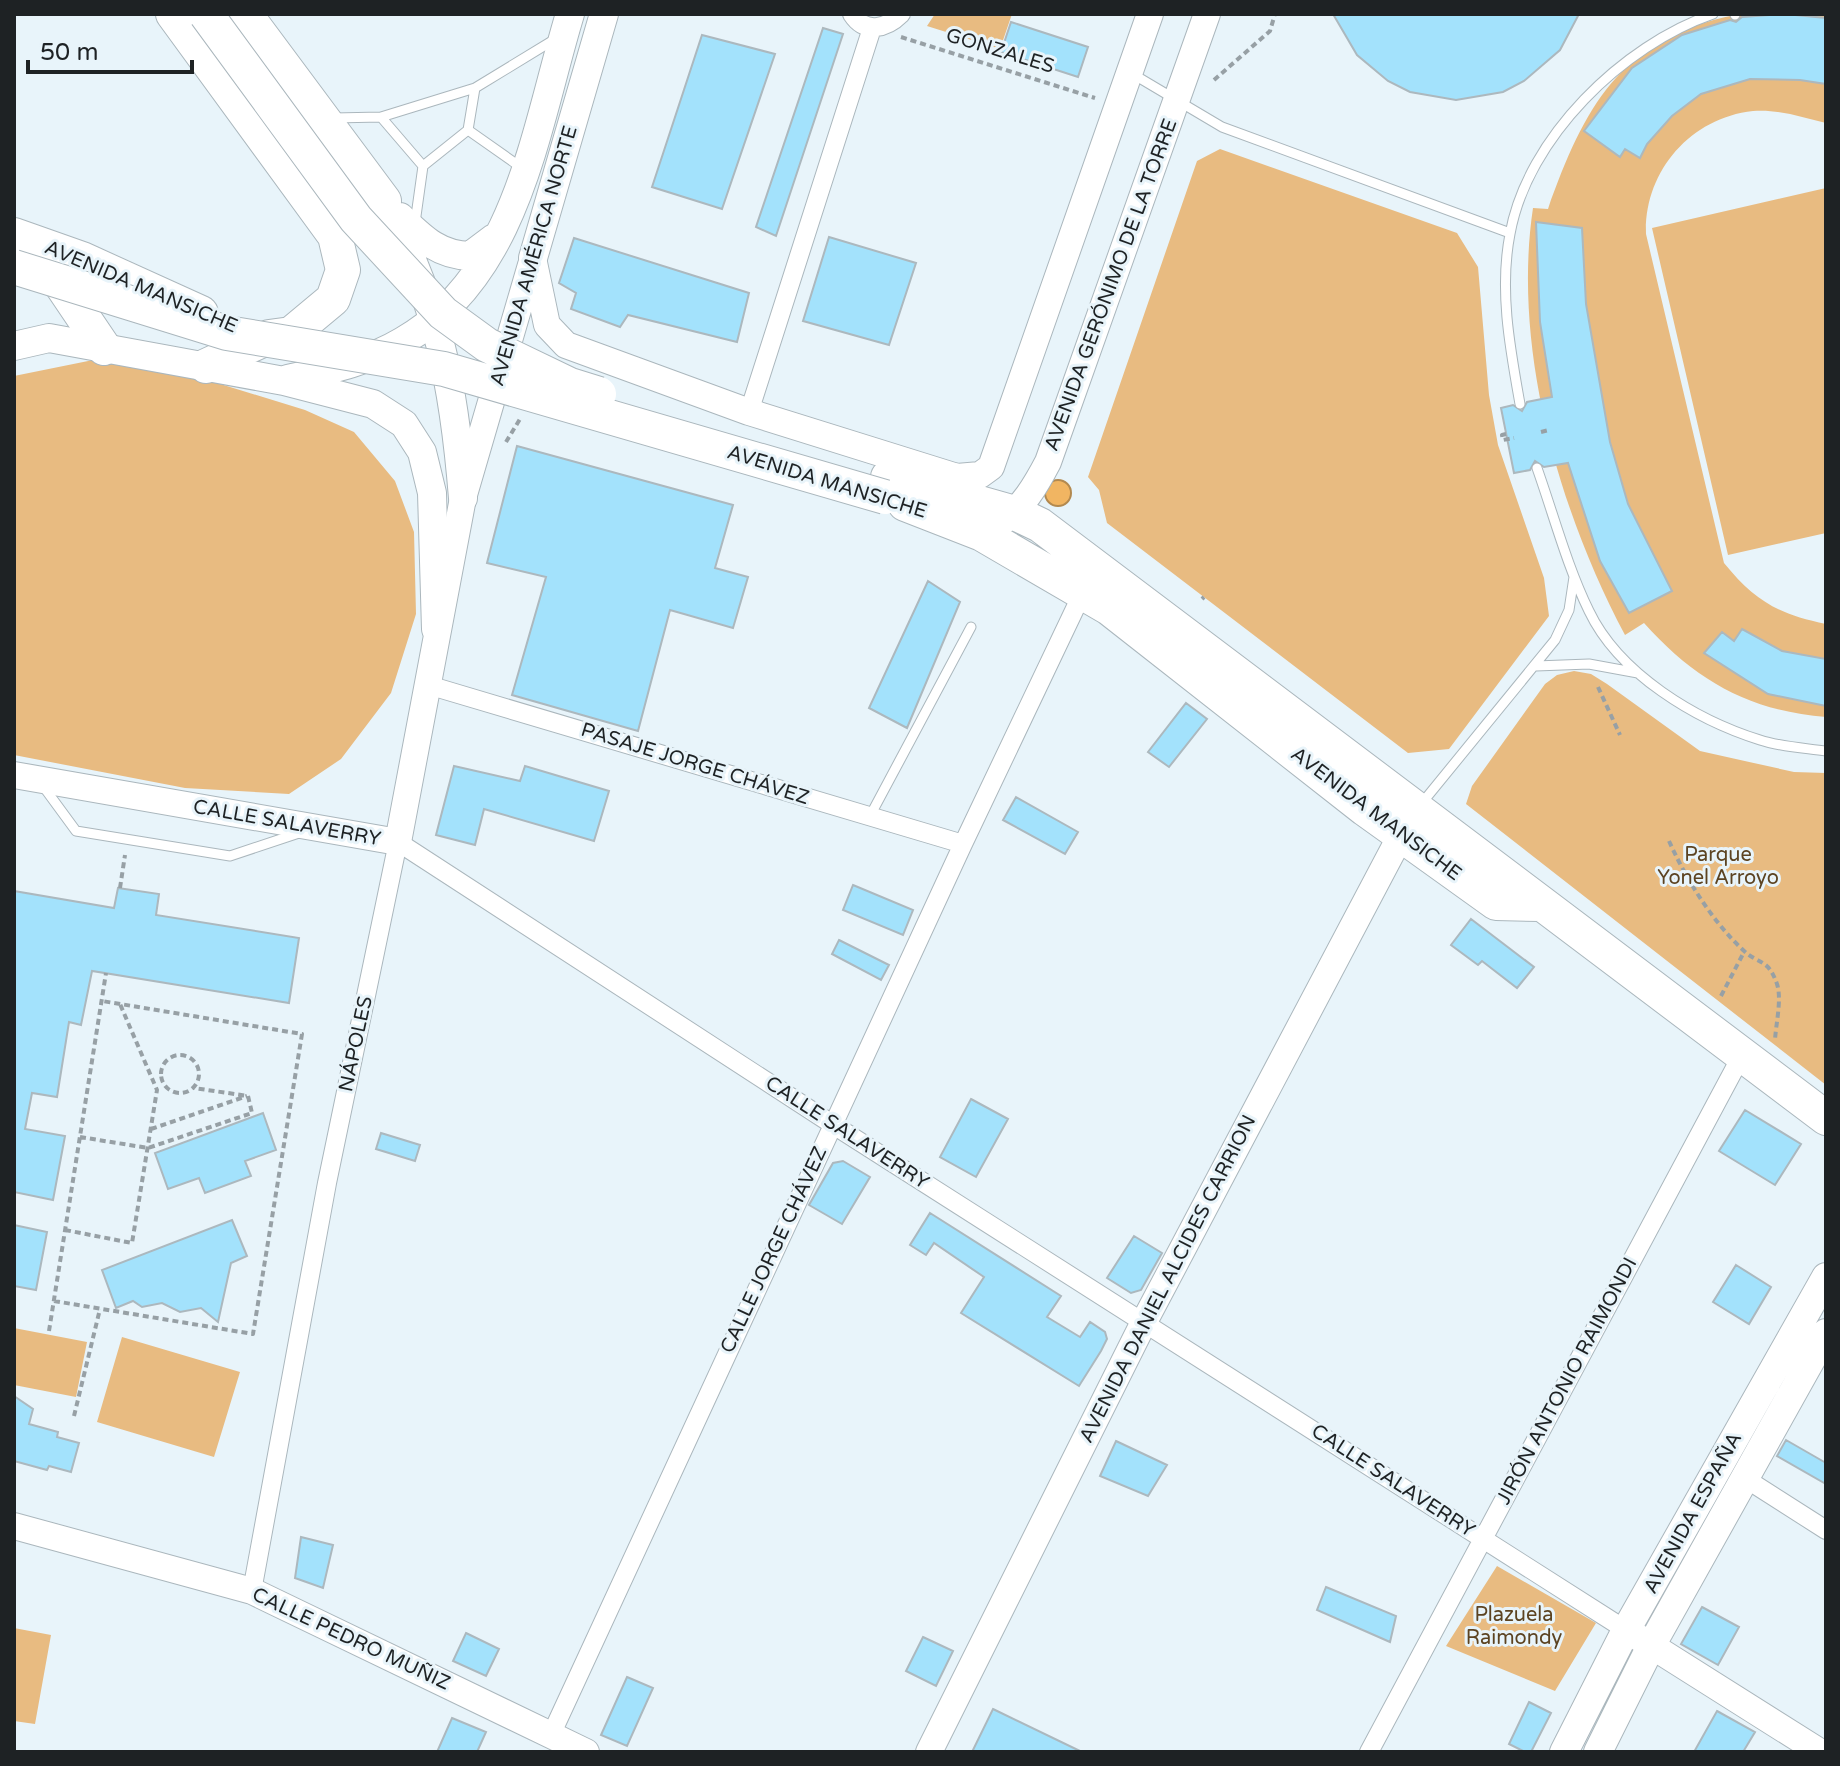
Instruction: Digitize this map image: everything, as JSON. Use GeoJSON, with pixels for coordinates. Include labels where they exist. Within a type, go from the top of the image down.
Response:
{"type":"FeatureCollection","features":[{"type":"Feature","properties":{"kind":"highway"},"geometry":{"type":"LineString","coordinates":[[173,14],[335,236],[341,251],[343,270],[333,299],[291,334],[269,337],[206,366]]}},
{"type":"Feature","properties":{"kind":"highway","name":"AVENIDA MANSICHE"},"geometry":{"type":"LineString","coordinates":[[206,14],[356,219],[443,313],[487,345],[570,385],[886,487],[982,534],[1109,608],[1408,823]]}},
{"type":"Feature","properties":{"kind":"highway"},"geometry":{"type":"LineString","coordinates":[[245,14],[384,201]]}},
{"type":"Feature","properties":{"kind":"highway"},"geometry":{"type":"LineString","coordinates":[[14,236],[52,268],[104,348]]}},
{"type":"Feature","properties":{"kind":"highway","name":"AVENIDA MANSICHE"},"geometry":{"type":"LineString","coordinates":[[14,236],[82,259],[230,327],[269,337]]}},
{"type":"Feature","properties":{"kind":"highway","name":"AVENIDA MANSICHE"},"geometry":{"type":"LineString","coordinates":[[14,267],[227,333],[444,369],[886,487],[1015,513],[1040,525],[1408,823],[1496,903],[1541,904],[1826,1118]]}},
{"type":"Feature","properties":{"kind":"main road","name":"AVENIDA AMÉRICA NORTE"},"geometry":{"type":"LineString","coordinates":[[463,498],[604,14]]}},
{"type":"Feature","properties":{"kind":"main road"},"geometry":{"type":"LineString","coordinates":[[533,258],[547,325],[566,345],[749,412],[957,477],[980,475],[991,467],[1150,14]]}},
{"type":"Feature","properties":{"kind":"main road","name":"AVENIDA GERÓNIMO DE LA TORRE"},"geometry":{"type":"LineString","coordinates":[[982,534],[1015,513],[1048,462],[1207,14]]}},
{"type":"Feature","properties":{"kind":"main road","name":"AVENIDA AMÉRICA NORTE"},"geometry":{"type":"LineString","coordinates":[[284,381],[370,357],[404,341],[435,319],[479,271],[505,225],[525,171],[567,24]]}},
{"type":"Feature","properties":{"kind":"main road"},"geometry":{"type":"LineString","coordinates":[[384,201],[437,250],[451,256],[470,256],[487,246],[505,225]]}},
{"type":"Feature","properties":{"kind":"main road"},"geometry":{"type":"LineString","coordinates":[[384,201],[407,245],[435,319],[452,389],[463,498]]}},
{"type":"Feature","properties":{"kind":"main road"},"geometry":{"type":"LineString","coordinates":[[14,346],[49,338],[284,381],[373,404],[404,424],[422,452],[432,493],[436,629]]}},
{"type":"Feature","properties":{"kind":"main road","name":"NÁPOLES"},"geometry":{"type":"LineString","coordinates":[[398,842],[463,498]]}},
{"type":"Feature","properties":{"kind":"main road","name":"CALLE SALAVERRY"},"geometry":{"type":"LineString","coordinates":[[27,777],[398,842]]}},
{"type":"Feature","properties":{"kind":"main road","name":"AVENIDA DANIEL ALCIDES CARRION"},"geometry":{"type":"LineString","coordinates":[[929,1752],[1144,1322],[1408,823]]}},
{"type":"Feature","properties":{"kind":"main road","name":"AVENIDA ESPAÑA"},"geometry":{"type":"LineString","coordinates":[[1564,1752],[1626,1630],[1826,1277]]}},
{"type":"Feature","properties":{"kind":"main road","name":"AVENIDA ESPAÑA"},"geometry":{"type":"LineString","coordinates":[[1598,1752],[1651,1646],[1826,1333]]}},
{"type":"Feature","properties":{"kind":"main road","name":"CALLE PEDRO MUÑIZ"},"geometry":{"type":"LineString","coordinates":[[14,1526],[252,1591],[586,1752]]}},
{"type":"Feature","properties":{"kind":"main road"},"geometry":{"type":"LineString","coordinates":[[1626,1630],[1820,1752]]}},
{"type":"Feature","properties":{"kind":"street"},"geometry":{"type":"LineString","coordinates":[[852,14],[857,22],[872,28],[889,26],[901,14]]}},
{"type":"Feature","properties":{"kind":"street"},"geometry":{"type":"LineString","coordinates":[[749,412],[872,28]]}},
{"type":"Feature","properties":{"kind":"street","name":"CALLE JORGE CHÁVEZ"},"geometry":{"type":"LineString","coordinates":[[551,1735],[832,1124],[1082,594]]}},
{"type":"Feature","properties":{"kind":"street","name":"PASAJE JORGE CHÁVEZ"},"geometry":{"type":"LineString","coordinates":[[428,685],[963,844]]}},
{"type":"Feature","properties":{"kind":"street","name":"CALLE SALAVERRY"},"geometry":{"type":"LineString","coordinates":[[398,842],[832,1124],[1626,1630]]}},
{"type":"Feature","properties":{"kind":"street","name":"NÁPOLES"},"geometry":{"type":"LineString","coordinates":[[252,1591],[327,1183],[398,842]]}},
{"type":"Feature","properties":{"kind":"street","name":"JIRÓN ANTONIO RAIMONDI"},"geometry":{"type":"LineString","coordinates":[[1369,1752],[1743,1053]]}},
{"type":"Feature","properties":{"kind":"street"},"geometry":{"type":"LineString","coordinates":[[1743,1477],[1826,1530]]}},
{"type":"Feature","properties":{"kind":"lane"},"geometry":{"type":"LineString","coordinates":[[1520,404],[1509,347],[1506,290],[1510,233],[1539,161],[1575,109],[1625,61],[1688,23],[1713,14]]}},
{"type":"Feature","properties":{"kind":"lane"},"geometry":{"type":"LineString","coordinates":[[323,119],[381,117],[475,88],[567,24]]}},
{"type":"Feature","properties":{"kind":"lane"},"geometry":{"type":"LineString","coordinates":[[1129,72],[1178,98],[1222,127],[1510,233]]}},
{"type":"Feature","properties":{"kind":"lane"},"geometry":{"type":"LineString","coordinates":[[414,230],[423,166],[468,130],[475,88]]}},
{"type":"Feature","properties":{"kind":"lane"},"geometry":{"type":"LineString","coordinates":[[381,117],[423,166]]}},
{"type":"Feature","properties":{"kind":"lane"},"geometry":{"type":"LineString","coordinates":[[468,130],[525,171]]}},
{"type":"Feature","properties":{"kind":"lane"},"geometry":{"type":"LineString","coordinates":[[1537,468],[1590,615],[1613,647],[1641,674],[1697,714],[1762,741],[1826,751]]}},
{"type":"Feature","properties":{"kind":"lane"},"geometry":{"type":"LineString","coordinates":[[1408,823],[1555,640],[1569,610],[1574,577]]}},
{"type":"Feature","properties":{"kind":"lane"},"geometry":{"type":"LineString","coordinates":[[870,816],[971,627]]}},
{"type":"Feature","properties":{"kind":"lane"},"geometry":{"type":"LineString","coordinates":[[1536,666],[1589,664],[1641,674]]}},
{"type":"Feature","properties":{"kind":"lane"},"geometry":{"type":"LineString","coordinates":[[27,777],[76,831],[127,840],[230,856],[315,827]]}},
{"type":"Feature","properties":{"kind":"path"},"geometry":{"type":"LineString","coordinates":[[1214,80],[1270,31],[1275,14]]}},
{"type":"Feature","properties":{"kind":"path","name":"GONZALES"},"geometry":{"type":"LineString","coordinates":[[872,28],[1118,105]]}},
{"type":"Feature","properties":{"kind":"path"},"geometry":{"type":"LineString","coordinates":[[1541,432],[1549,430]]}},
{"type":"Feature","properties":{"kind":"path"},"geometry":{"type":"LineString","coordinates":[[1506,434],[1502,435],[1503,440],[1514,438]]}},
{"type":"Feature","properties":{"kind":"path"},"geometry":{"type":"LineString","coordinates":[[1598,687],[1620,735]]}},
{"type":"Feature","properties":{"kind":"path"},"geometry":{"type":"LineString","coordinates":[[120,888],[127,840]]}},
{"type":"Feature","properties":{"kind":"path"},"geometry":{"type":"LineString","coordinates":[[1669,841],[1686,878],[1744,952],[1765,961],[1778,988],[1775,1040]]}},
{"type":"Feature","properties":{"kind":"path"},"geometry":{"type":"LineString","coordinates":[[1721,996],[1744,952]]}},
{"type":"Feature","properties":{"kind":"path"},"geometry":{"type":"LineString","coordinates":[[49,1331],[106,973]]}},
{"type":"Feature","properties":{"kind":"path"},"geometry":{"type":"LineString","coordinates":[[54,1301],[253,1334],[302,1034],[102,1001]]}},
{"type":"Feature","properties":{"kind":"path"},"geometry":{"type":"LineString","coordinates":[[65,1230],[132,1243],[157,1090],[120,1004]]}},
{"type":"Feature","properties":{"kind":"path"},"geometry":{"type":"LineString","coordinates":[[167,1088],[162,1070],[175,1056],[185,1056],[199,1069],[194,1088]]}},
{"type":"Feature","properties":{"kind":"path"},"geometry":{"type":"LineString","coordinates":[[157,1090],[167,1088],[186,1093],[194,1088],[248,1096]]}},
{"type":"Feature","properties":{"kind":"path"},"geometry":{"type":"LineString","coordinates":[[80,1137],[148,1148],[252,1113],[248,1096]]}},
{"type":"Feature","properties":{"kind":"path"},"geometry":{"type":"LineString","coordinates":[[151,1129],[248,1096]]}},
{"type":"Feature","properties":{"kind":"path"},"geometry":{"type":"LineString","coordinates":[[74,1416],[100,1309]]}},
{"type":"Feature","properties":{"kind":"green space"},"geometry":{"type":"Polygon","coordinates":[[[1768,12],[1826,14],[1826,123],[1772,111],[1753,111],[1709,125],[1690,137],[1662,170],[1647,211],[1646,234],[1724,563],[1746,587],[1769,604],[1794,616],[1826,624],[1826,717],[1772,708],[1725,689],[1683,661],[1644,623],[1625,635],[1580,536],[1546,428],[1535,372],[1529,316],[1528,261],[1533,208],[1548,209],[1576,139],[1593,109],[1612,83],[1635,60],[1662,41],[1695,26],[1735,15],[1768,12]]]}},
{"type":"Feature","properties":{"kind":"green space"},"geometry":{"type":"Polygon","coordinates":[[[935,14],[1012,14],[1000,49],[927,26],[935,14]]]}},
{"type":"Feature","properties":{"kind":"green space"},"geometry":{"type":"Polygon","coordinates":[[[1220,149],[1457,233],[1478,267],[1489,395],[1498,445],[1544,578],[1549,616],[1449,749],[1408,753],[1107,523],[1099,490],[1088,477],[1197,161],[1220,149]]]}},
{"type":"Feature","properties":{"kind":"green space"},"geometry":{"type":"Polygon","coordinates":[[[1826,188],[1826,533],[1728,555],[1652,228],[1826,188]]]}},
{"type":"Feature","properties":{"kind":"green space"},"geometry":{"type":"Polygon","coordinates":[[[103,358],[204,379],[305,410],[354,432],[395,481],[414,532],[416,614],[391,693],[341,759],[289,794],[185,788],[14,755],[14,376],[103,358]]]}},
{"type":"Feature","properties":{"kind":"green space","name":"Parque Yonel Arroyo"},"geometry":{"type":"Polygon","coordinates":[[[1574,671],[1591,674],[1607,684],[1700,751],[1794,772],[1826,773],[1826,1085],[1466,804],[1472,786],[1545,684],[1557,675],[1574,671]]]}},
{"type":"Feature","properties":{"kind":"green space"},"geometry":{"type":"Polygon","coordinates":[[[14,1328],[87,1342],[76,1397],[14,1385],[14,1328]]]}},
{"type":"Feature","properties":{"kind":"green space"},"geometry":{"type":"Polygon","coordinates":[[[122,1337],[240,1372],[214,1457],[97,1422],[122,1337]]]}},
{"type":"Feature","properties":{"kind":"green space","name":"Plazuela Raimondy"},"geometry":{"type":"Polygon","coordinates":[[[1497,1566],[1596,1623],[1555,1691],[1446,1646],[1497,1566]]]}},
{"type":"Feature","properties":{"kind":"green space"},"geometry":{"type":"Polygon","coordinates":[[[14,1628],[51,1635],[35,1724],[14,1721],[14,1628]]]}},
{"type":"Feature","properties":{"kind":"shaded area"},"geometry":{"type":"Polygon","coordinates":[[[1058,480],[1067,484],[1071,493],[1067,502],[1058,506],[1049,502],[1045,493],[1049,484],[1058,480]]]}},
{"type":"Feature","properties":{"kind":"building"},"geometry":{"type":"Polygon","coordinates":[[[1333,14],[1579,14],[1560,50],[1524,81],[1503,92],[1456,100],[1410,92],[1388,81],[1357,55],[1333,14]]]}},
{"type":"Feature","properties":{"kind":"building"},"geometry":{"type":"Polygon","coordinates":[[[1785,14],[1826,18],[1826,84],[1750,79],[1701,94],[1672,116],[1647,144],[1640,158],[1625,149],[1620,157],[1584,131],[1632,68],[1682,35],[1730,20],[1736,22],[1742,17],[1785,14]]]}},
{"type":"Feature","properties":{"kind":"building"},"geometry":{"type":"Polygon","coordinates":[[[1011,22],[1088,47],[1078,77],[1001,52],[1011,22]]]}},
{"type":"Feature","properties":{"kind":"building"},"geometry":{"type":"Polygon","coordinates":[[[823,28],[843,34],[776,236],[756,227],[823,28]]]}},
{"type":"Feature","properties":{"kind":"building"},"geometry":{"type":"Polygon","coordinates":[[[702,35],[775,54],[722,209],[652,187],[702,35]]]}},
{"type":"Feature","properties":{"kind":"building"},"geometry":{"type":"Polygon","coordinates":[[[1536,222],[1582,228],[1586,304],[1610,442],[1628,504],[1672,591],[1629,613],[1600,561],[1568,463],[1544,467],[1535,461],[1530,470],[1514,473],[1501,408],[1513,405],[1522,411],[1527,402],[1552,397],[1540,322],[1536,222]]]}},
{"type":"Feature","properties":{"kind":"building"},"geometry":{"type":"Polygon","coordinates":[[[829,237],[916,263],[889,345],[803,321],[829,237]]]}},
{"type":"Feature","properties":{"kind":"building"},"geometry":{"type":"Polygon","coordinates":[[[574,238],[749,293],[737,342],[628,315],[620,327],[571,309],[576,293],[559,283],[574,238]]]}},
{"type":"Feature","properties":{"kind":"building"},"geometry":{"type":"Polygon","coordinates":[[[517,446],[733,505],[715,568],[748,577],[733,628],[670,610],[638,731],[512,695],[546,577],[487,563],[517,446]]]}},
{"type":"Feature","properties":{"kind":"building"},"geometry":{"type":"Polygon","coordinates":[[[928,581],[960,602],[907,728],[869,708],[928,581]]]}},
{"type":"Feature","properties":{"kind":"building"},"geometry":{"type":"Polygon","coordinates":[[[1742,629],[1782,651],[1826,659],[1826,706],[1768,694],[1704,653],[1722,632],[1734,641],[1742,629]]]}},
{"type":"Feature","properties":{"kind":"building"},"geometry":{"type":"Polygon","coordinates":[[[1186,703],[1207,719],[1169,767],[1148,752],[1186,703]]]}},
{"type":"Feature","properties":{"kind":"building"},"geometry":{"type":"Polygon","coordinates":[[[454,766],[520,781],[525,766],[609,791],[594,841],[484,809],[475,845],[436,835],[454,766]]]}},
{"type":"Feature","properties":{"kind":"building"},"geometry":{"type":"Polygon","coordinates":[[[1016,797],[1078,832],[1065,854],[1003,820],[1016,797]]]}},
{"type":"Feature","properties":{"kind":"building"},"geometry":{"type":"Polygon","coordinates":[[[853,885],[913,910],[903,935],[843,910],[853,885]]]}},
{"type":"Feature","properties":{"kind":"building"},"geometry":{"type":"Polygon","coordinates":[[[118,888],[159,894],[156,915],[299,938],[289,1003],[92,971],[81,1025],[69,1022],[57,1097],[32,1093],[25,1129],[65,1136],[53,1200],[14,1192],[14,891],[114,908],[118,888]]]}},
{"type":"Feature","properties":{"kind":"building"},"geometry":{"type":"Polygon","coordinates":[[[1471,919],[1534,967],[1517,988],[1482,961],[1478,965],[1451,945],[1471,919]]]}},
{"type":"Feature","properties":{"kind":"building"},"geometry":{"type":"Polygon","coordinates":[[[839,940],[889,965],[881,980],[832,954],[839,940]]]}},
{"type":"Feature","properties":{"kind":"building"},"geometry":{"type":"Polygon","coordinates":[[[971,1099],[1008,1119],[976,1177],[940,1157],[971,1099]]]}},
{"type":"Feature","properties":{"kind":"building"},"geometry":{"type":"Polygon","coordinates":[[[1745,1110],[1801,1144],[1775,1185],[1719,1151],[1745,1110]]]}},
{"type":"Feature","properties":{"kind":"building"},"geometry":{"type":"Polygon","coordinates":[[[263,1113],[276,1150],[245,1161],[251,1176],[205,1193],[199,1178],[168,1189],[155,1153],[263,1113]]]}},
{"type":"Feature","properties":{"kind":"building"},"geometry":{"type":"Polygon","coordinates":[[[381,1133],[420,1145],[415,1161],[376,1149],[381,1133]]]}},
{"type":"Feature","properties":{"kind":"building"},"geometry":{"type":"Polygon","coordinates":[[[843,1161],[870,1177],[842,1224],[809,1205],[833,1163],[843,1161]]]}},
{"type":"Feature","properties":{"kind":"building"},"geometry":{"type":"Polygon","coordinates":[[[930,1213],[1061,1296],[1047,1317],[1080,1337],[1090,1322],[1105,1332],[1107,1339],[1079,1386],[961,1313],[984,1277],[934,1243],[926,1255],[910,1245],[930,1213]]]}},
{"type":"Feature","properties":{"kind":"building"},"geometry":{"type":"Polygon","coordinates":[[[232,1220],[247,1256],[231,1263],[218,1322],[201,1308],[180,1312],[162,1303],[142,1307],[133,1301],[116,1308],[102,1270],[232,1220]]]}},
{"type":"Feature","properties":{"kind":"building"},"geometry":{"type":"Polygon","coordinates":[[[14,1225],[47,1232],[36,1290],[14,1286],[14,1225]]]}},
{"type":"Feature","properties":{"kind":"building"},"geometry":{"type":"Polygon","coordinates":[[[1134,1236],[1162,1253],[1141,1290],[1131,1293],[1107,1278],[1134,1236]]]}},
{"type":"Feature","properties":{"kind":"building"},"geometry":{"type":"Polygon","coordinates":[[[1736,1265],[1771,1287],[1749,1324],[1713,1302],[1736,1265]]]}},
{"type":"Feature","properties":{"kind":"building"},"geometry":{"type":"Polygon","coordinates":[[[14,1396],[33,1409],[29,1424],[58,1432],[57,1437],[79,1443],[71,1472],[49,1466],[47,1470],[14,1461],[14,1396]]]}},
{"type":"Feature","properties":{"kind":"building"},"geometry":{"type":"Polygon","coordinates":[[[1786,1440],[1826,1463],[1826,1484],[1777,1456],[1786,1440]]]}},
{"type":"Feature","properties":{"kind":"building"},"geometry":{"type":"Polygon","coordinates":[[[1116,1441],[1167,1465],[1148,1496],[1100,1476],[1116,1441]]]}},
{"type":"Feature","properties":{"kind":"building"},"geometry":{"type":"Polygon","coordinates":[[[301,1537],[333,1545],[323,1588],[295,1578],[301,1537]]]}},
{"type":"Feature","properties":{"kind":"building"},"geometry":{"type":"Polygon","coordinates":[[[1326,1587],[1396,1616],[1390,1642],[1317,1610],[1326,1587]]]}},
{"type":"Feature","properties":{"kind":"building"},"geometry":{"type":"Polygon","coordinates":[[[1702,1607],[1739,1627],[1718,1665],[1681,1644],[1702,1607]]]}},
{"type":"Feature","properties":{"kind":"building"},"geometry":{"type":"Polygon","coordinates":[[[466,1633],[499,1649],[486,1676],[453,1661],[466,1633]]]}},
{"type":"Feature","properties":{"kind":"building"},"geometry":{"type":"Polygon","coordinates":[[[923,1637],[953,1651],[936,1686],[906,1671],[923,1637]]]}},
{"type":"Feature","properties":{"kind":"building"},"geometry":{"type":"Polygon","coordinates":[[[627,1677],[653,1688],[627,1746],[601,1735],[627,1677]]]}},
{"type":"Feature","properties":{"kind":"building"},"geometry":{"type":"Polygon","coordinates":[[[1529,1702],[1551,1713],[1531,1752],[1525,1752],[1509,1744],[1529,1702]]]}},
{"type":"Feature","properties":{"kind":"building"},"geometry":{"type":"Polygon","coordinates":[[[993,1709],[1082,1752],[972,1752],[993,1709]]]}},
{"type":"Feature","properties":{"kind":"building"},"geometry":{"type":"Polygon","coordinates":[[[1717,1711],[1755,1732],[1743,1752],[1694,1752],[1717,1711]]]}},
{"type":"Feature","properties":{"kind":"building"},"geometry":{"type":"Polygon","coordinates":[[[452,1718],[486,1732],[477,1752],[437,1752],[452,1718]]]}}]}
